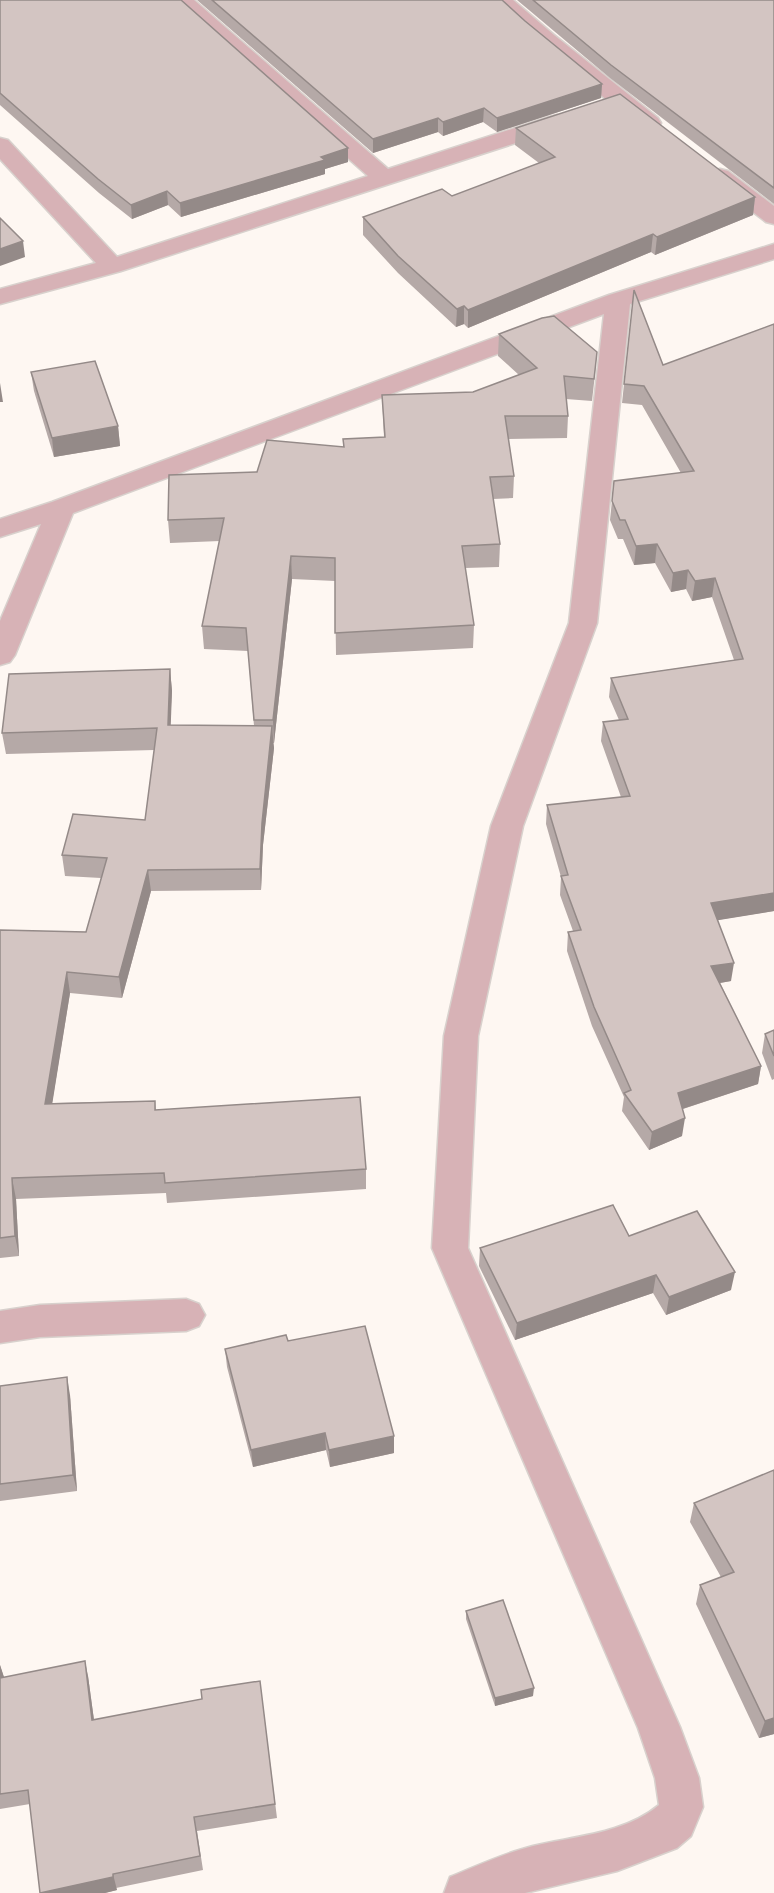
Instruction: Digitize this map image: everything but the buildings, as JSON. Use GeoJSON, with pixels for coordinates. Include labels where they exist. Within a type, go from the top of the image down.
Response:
{"type":"FeatureCollection","features":[{"type":"Feature","properties":{"kind":"street"},"geometry":{"type":"LineString","coordinates":[[181,0],[384,178]]}},
{"type":"Feature","properties":{"kind":"street"},"geometry":{"type":"LineString","coordinates":[[501,0],[546,40],[669,137]]}},
{"type":"Feature","properties":{"kind":"street"},"geometry":{"type":"LineString","coordinates":[[599,108],[622,101]]}},
{"type":"Feature","properties":{"kind":"street"},"geometry":{"type":"LineString","coordinates":[[0,297],[112,266],[577,116]]}},
{"type":"Feature","properties":{"kind":"street"},"geometry":{"type":"LineString","coordinates":[[0,145],[112,266]]}},
{"type":"Feature","properties":{"kind":"street"},"geometry":{"type":"LineString","coordinates":[[707,166],[774,216]]}},
{"type":"Feature","properties":{"kind":"street"},"geometry":{"type":"LineString","coordinates":[[0,528],[62,508],[618,300],[774,252]]}},
{"type":"Feature","properties":{"kind":"street"},"geometry":{"type":"LineString","coordinates":[[466,1893],[528,1869],[644,1842],[674,1825],[682,1809],[680,1789],[659,1727],[450,1248],[461,1036],[507,826],[583,623],[618,300]]}},
{"type":"Feature","properties":{"kind":"street"},"geometry":{"type":"LineString","coordinates":[[0,655],[62,508]]}},
{"type":"Feature","properties":{"kind":"street"},"geometry":{"type":"LineString","coordinates":[[0,1327],[40,1322],[186,1315]]}}]}
